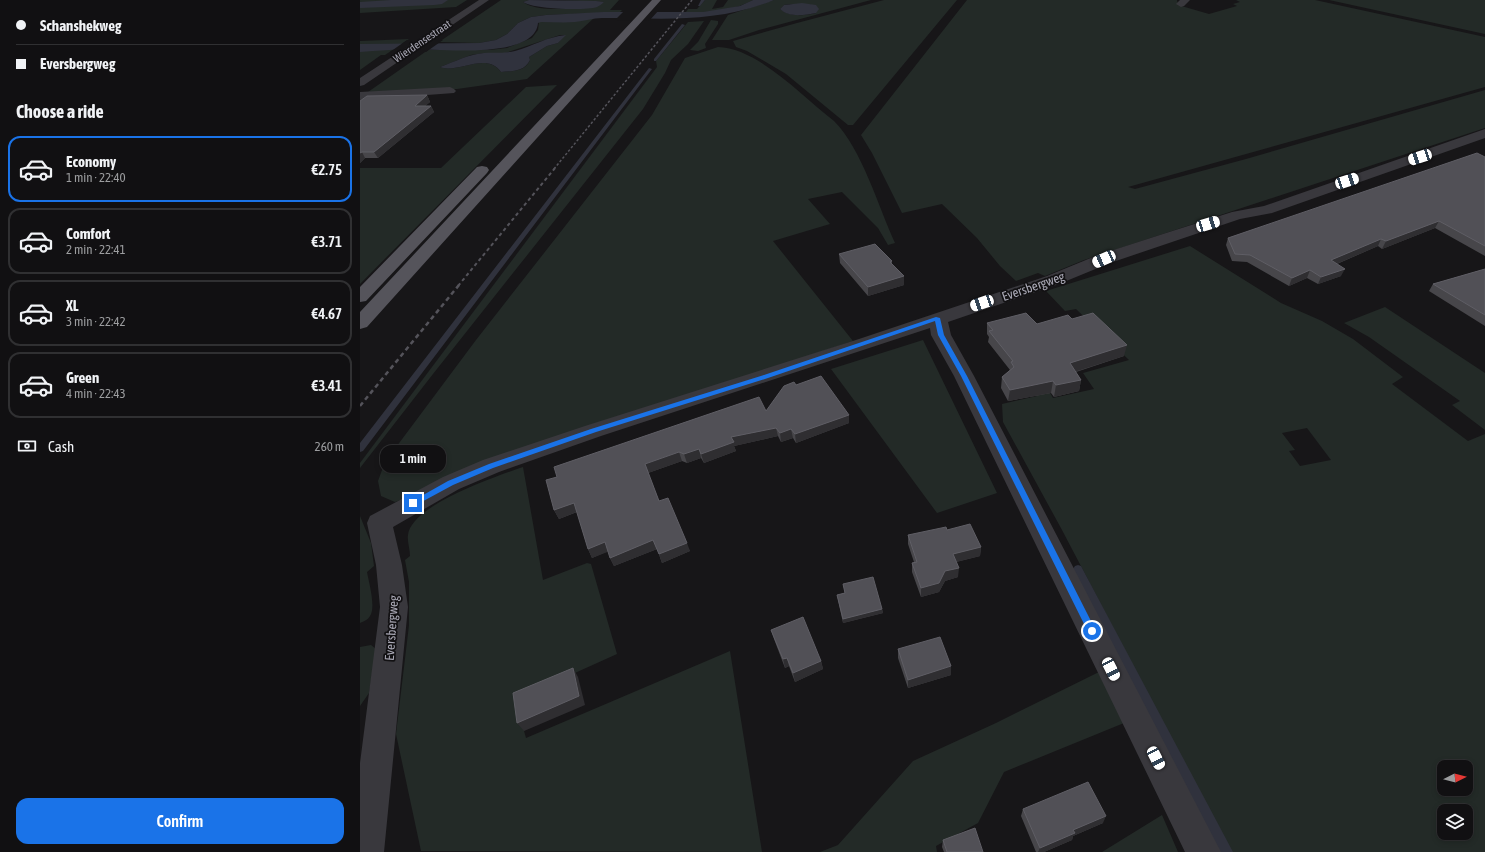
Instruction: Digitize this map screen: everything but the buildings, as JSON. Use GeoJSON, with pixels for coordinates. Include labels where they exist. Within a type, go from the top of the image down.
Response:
{"type":"FeatureCollection","features":[{"type":"Feature","properties":{"kind":"main road"},"geometry":{"type":"LineString","coordinates":[[360,297],[626,23],[648,3]]}},
{"type":"Feature","properties":{"kind":"main road"},"geometry":{"type":"LineString","coordinates":[[360,323],[471,204],[553,112],[626,23]]}},
{"type":"Feature","properties":{"kind":"street","name":"Wierdensestraat"},"geometry":{"type":"LineString","coordinates":[[360,83],[485,0]]}},
{"type":"Feature","properties":{"kind":"street"},"geometry":{"type":"LineString","coordinates":[[363,97],[450,91]]}},
{"type":"Feature","properties":{"kind":"street","name":"Eversbergweg"},"geometry":{"type":"LineString","coordinates":[[366,852],[394,607],[391,567],[379,523],[451,483],[491,466],[588,432],[766,377],[1053,280],[1104,259],[1172,236],[1237,215],[1267,210],[1485,133]]}},
{"type":"Feature","properties":{"kind":"street"},"geometry":{"type":"LineString","coordinates":[[938,318],[941,335],[964,376],[1203,852]]}},
{"type":"Feature","properties":{"kind":"shaded area"},"geometry":{"type":"Polygon","coordinates":[[[360,0],[467,0],[456,7],[360,13],[360,0]]]}},
{"type":"Feature","properties":{"kind":"shaded area"},"geometry":{"type":"Polygon","coordinates":[[[391,0],[448,0],[442,4],[434,5],[360,8],[360,2],[391,0]]]}},
{"type":"Feature","properties":{"kind":"shaded area"},"geometry":{"type":"Polygon","coordinates":[[[501,0],[529,0],[523,2],[531,6],[551,9],[604,2],[557,0],[619,0],[610,10],[622,10],[620,12],[531,17],[518,23],[507,34],[496,40],[479,43],[439,42],[501,0]]]}},
{"type":"Feature","properties":{"kind":"shaded area"},"geometry":{"type":"Polygon","coordinates":[[[529,0],[604,2],[597,7],[571,9],[547,8],[523,2],[529,0]]]}},
{"type":"Feature","properties":{"kind":"shaded area"},"geometry":{"type":"Polygon","coordinates":[[[705,0],[717,0],[712,9],[723,7],[728,0],[753,0],[729,9],[686,12],[688,9],[697,9],[705,0]]]}},
{"type":"Feature","properties":{"kind":"shaded area"},"geometry":{"type":"Polygon","coordinates":[[[753,0],[774,0],[752,8],[731,13],[689,18],[595,18],[578,22],[541,22],[538,23],[533,35],[521,43],[484,50],[463,51],[406,49],[360,52],[360,44],[479,43],[496,40],[507,34],[518,23],[531,17],[546,15],[603,12],[703,12],[740,6],[753,0]]]}},
{"type":"Feature","properties":{"kind":"shaded area"},"geometry":{"type":"Polygon","coordinates":[[[774,0],[871,0],[759,30],[729,40],[712,40],[728,15],[774,0]],[[810,4],[784,5],[780,9],[793,15],[807,15],[816,13],[810,4]]]}},
{"type":"Feature","properties":{"kind":"shaded area"},"geometry":{"type":"Polygon","coordinates":[[[884,0],[957,0],[853,125],[848,125],[786,74],[747,51],[736,47],[733,41],[797,23],[884,0]]]}},
{"type":"Feature","properties":{"kind":"shaded area"},"geometry":{"type":"Polygon","coordinates":[[[967,0],[1177,0],[1178,5],[1209,14],[1237,6],[1233,4],[1240,2],[1236,0],[1315,0],[1485,37],[1485,87],[1128,187],[1135,189],[1246,159],[1485,90],[1485,128],[1084,260],[1045,276],[1038,273],[1016,281],[1000,266],[977,238],[942,204],[902,213],[872,153],[861,135],[967,0]]]}},
{"type":"Feature","properties":{"kind":"shaded area"},"geometry":{"type":"Polygon","coordinates":[[[1329,0],[1485,0],[1485,34],[1329,0]]]}},
{"type":"Feature","properties":{"kind":"shaded area"},"geometry":{"type":"Polygon","coordinates":[[[802,3],[816,5],[819,9],[816,13],[792,15],[780,9],[784,5],[802,3]]]}},
{"type":"Feature","properties":{"kind":"shaded area"},"geometry":{"type":"Polygon","coordinates":[[[594,18],[527,79],[457,89],[368,92],[428,50],[489,50],[507,48],[532,38],[538,30],[539,22],[594,18]],[[560,35],[502,54],[484,53],[471,55],[440,67],[455,68],[472,64],[488,63],[495,66],[501,72],[522,69],[528,64],[530,60],[529,57],[547,46],[558,43],[565,35],[560,35]]]}},
{"type":"Feature","properties":{"kind":"shaded area"},"geometry":{"type":"Polygon","coordinates":[[[711,20],[718,21],[718,24],[705,44],[706,48],[698,51],[690,50],[698,42],[711,20]]]}},
{"type":"Feature","properties":{"kind":"shaded area"},"geometry":{"type":"Polygon","coordinates":[[[704,21],[688,44],[671,60],[665,73],[643,109],[360,468],[360,463],[657,67],[656,61],[688,22],[704,21]]]}},
{"type":"Feature","properties":{"kind":"shaded area"},"geometry":{"type":"Polygon","coordinates":[[[566,35],[558,43],[547,46],[529,57],[530,60],[521,69],[501,72],[495,66],[488,63],[472,64],[455,68],[440,67],[473,55],[515,51],[552,38],[566,35]]]}},
{"type":"Feature","properties":{"kind":"shaded area"},"geometry":{"type":"Polygon","coordinates":[[[409,39],[385,55],[381,55],[360,70],[360,41],[409,39]]]}},
{"type":"Feature","properties":{"kind":"shaded area"},"geometry":{"type":"Polygon","coordinates":[[[718,47],[733,49],[764,65],[794,87],[834,121],[853,147],[869,179],[895,243],[888,245],[878,228],[842,192],[808,199],[830,224],[773,241],[853,341],[663,404],[395,502],[381,496],[378,481],[385,462],[476,340],[652,115],[685,58],[718,47]]]}},
{"type":"Feature","properties":{"kind":"shaded area"},"geometry":{"type":"Polygon","coordinates":[[[557,85],[360,284],[360,168],[441,168],[526,87],[557,85]]]}},
{"type":"Feature","properties":{"kind":"shaded area"},"geometry":{"type":"Polygon","coordinates":[[[1190,246],[1281,303],[1322,321],[1353,339],[1403,377],[1392,384],[1468,441],[1485,434],[1485,852],[1231,852],[1062,530],[1003,422],[1002,404],[1037,396],[1036,394],[1049,391],[1053,398],[1094,389],[1083,373],[1129,360],[1076,309],[1065,311],[1046,291],[1190,246]],[[1307,428],[1282,433],[1295,450],[1289,451],[1300,466],[1331,460],[1307,428]]]}},
{"type":"Feature","properties":{"kind":"shaded area"},"geometry":{"type":"Polygon","coordinates":[[[1385,307],[1485,373],[1485,430],[1452,405],[1460,401],[1369,337],[1344,323],[1385,307]]]}},
{"type":"Feature","properties":{"kind":"shaded area"},"geometry":{"type":"Polygon","coordinates":[[[923,340],[997,493],[937,513],[831,369],[923,340]]]}},
{"type":"Feature","properties":{"kind":"shaded area"},"geometry":{"type":"Polygon","coordinates":[[[523,467],[543,580],[587,563],[591,564],[617,654],[566,677],[524,731],[526,738],[730,651],[762,852],[421,851],[396,734],[409,625],[409,582],[405,560],[410,556],[408,535],[413,524],[424,513],[439,503],[457,493],[494,477],[523,467]]]}},
{"type":"Feature","properties":{"kind":"shaded area"},"geometry":{"type":"Polygon","coordinates":[[[360,516],[371,543],[374,566],[367,572],[372,595],[372,612],[366,620],[360,623],[360,516]]]}},
{"type":"Feature","properties":{"kind":"shaded area"},"geometry":{"type":"Polygon","coordinates":[[[371,645],[376,649],[369,693],[360,706],[360,647],[371,645]]]}},
{"type":"Feature","properties":{"kind":"shaded area"},"geometry":{"type":"Polygon","coordinates":[[[1099,672],[1124,723],[1004,772],[978,823],[936,846],[937,852],[820,852],[838,845],[913,761],[996,723],[1099,672]]]}},
{"type":"Feature","properties":{"kind":"shaded area"},"geometry":{"type":"Polygon","coordinates":[[[1162,815],[1178,852],[1102,852],[1162,815]]]}},
{"type":"Feature","properties":{"kind":"pier"},"geometry":{"type":"Polygon","coordinates":[[[625,10],[659,10],[649,21],[615,20],[625,10]]]}},
{"type":"Feature","properties":{"kind":"pier"},"geometry":{"type":"Polygon","coordinates":[[[407,40],[443,40],[426,52],[390,52],[407,40]]]}},
{"type":"Feature","properties":{"kind":"waterway"},"geometry":{"type":"LineString","coordinates":[[699,5],[703,0]]}},
{"type":"Feature","properties":{"kind":"waterway"},"geometry":{"type":"LineString","coordinates":[[655,60],[683,25]]}},
{"type":"Feature","properties":{"kind":"waterway"},"geometry":{"type":"LineString","coordinates":[[360,449],[650,69]]}},
{"type":"Feature","properties":{"kind":"waterway"},"geometry":{"type":"LineString","coordinates":[[1078,569],[1227,852]]}},
{"type":"Feature","properties":{"kind":"railway"},"geometry":{"type":"LineString","coordinates":[[554,169],[692,0]]}},
{"type":"Feature","properties":{"kind":"railway"},"geometry":{"type":"LineString","coordinates":[[458,286],[555,168]]}},
{"type":"Feature","properties":{"kind":"railway"},"geometry":{"type":"LineString","coordinates":[[360,406],[459,285]]}},
{"type":"Feature","properties":{"kind":"route"},"geometry":{"type":"LineString","coordinates":[[413,503],[451,483],[491,466],[593,431],[766,377],[938,318],[938,328],[941,335],[964,376],[981,413],[1092,631]]}}]}
